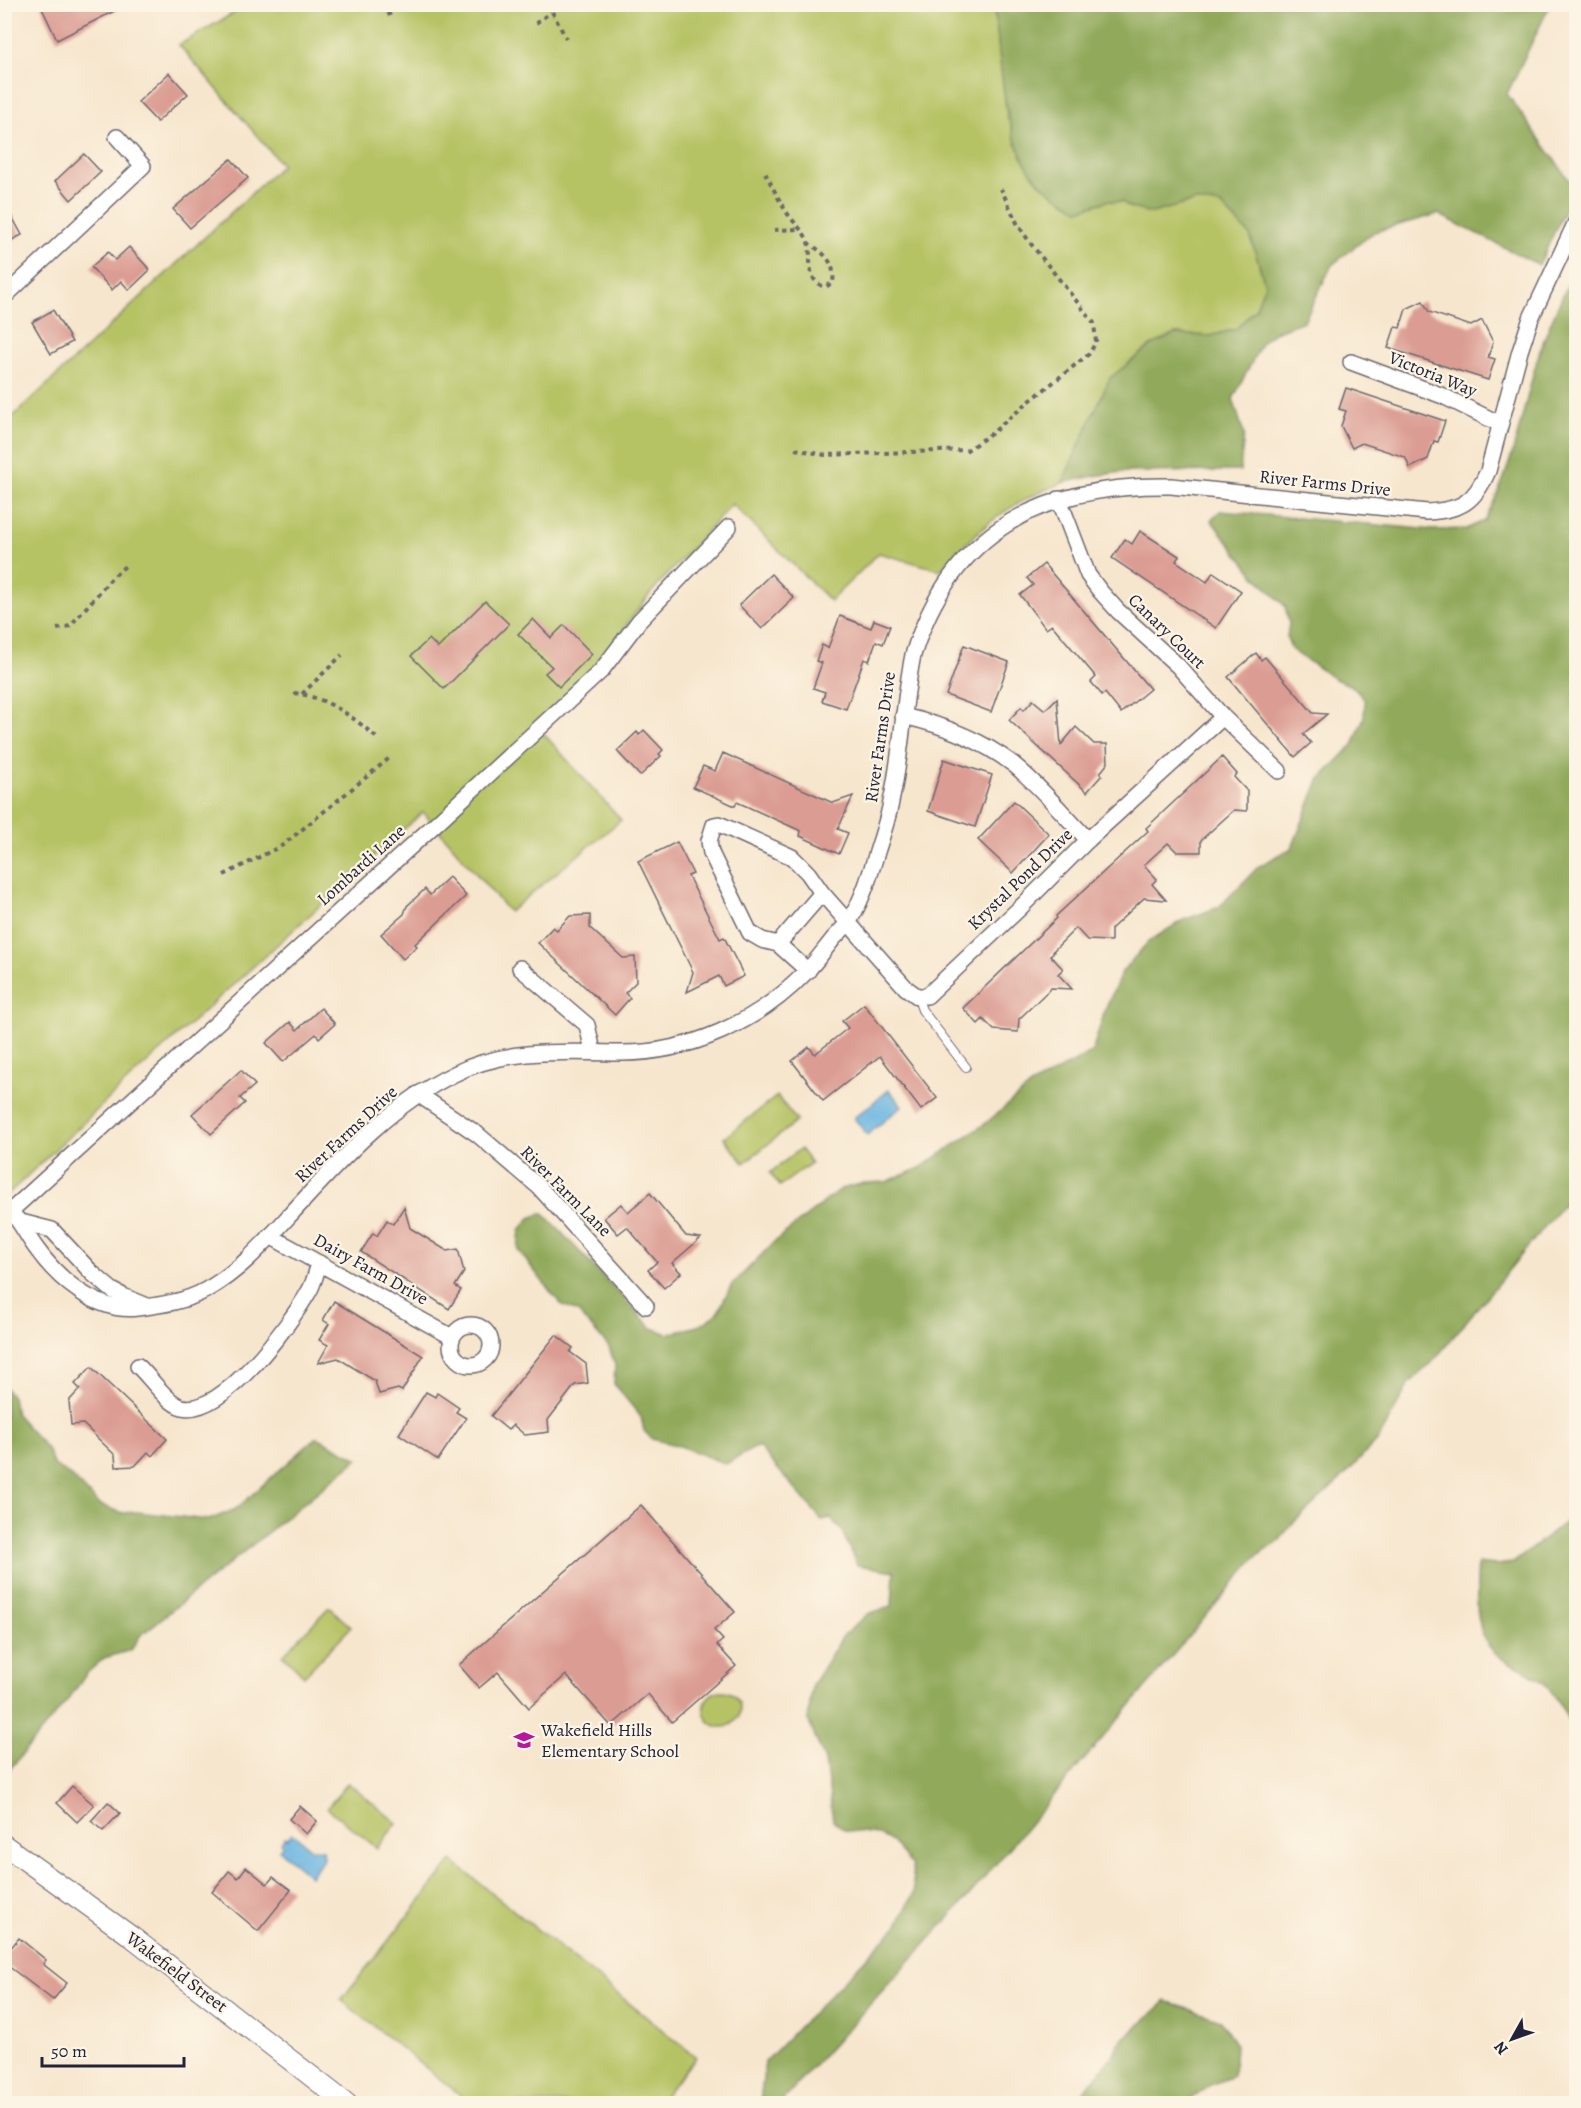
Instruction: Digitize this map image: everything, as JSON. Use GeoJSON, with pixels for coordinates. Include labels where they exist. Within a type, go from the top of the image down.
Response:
{"type":"FeatureCollection","features":[{"type":"Feature","properties":{"kind":"street"},"geometry":{"type":"LineString","coordinates":[[4,297],[143,166],[117,137]]}},
{"type":"Feature","properties":{"kind":"street","name":"River Farms Drive"},"geometry":{"type":"LineString","coordinates":[[7,1214],[21,1222],[35,1248],[67,1281],[84,1294],[105,1305],[120,1309],[180,1301],[204,1291],[234,1272],[380,1124],[418,1094],[458,1071],[487,1062],[538,1053],[620,1053],[674,1046],[708,1037],[765,1008],[808,971],[848,923],[868,882],[888,817],[912,655],[932,604],[954,570],[1001,527],[1026,512],[1077,494],[1129,486],[1171,486],[1404,511],[1444,510],[1469,502],[1480,490],[1494,455],[1500,424],[1531,318],[1576,222]]}},
{"type":"Feature","properties":{"kind":"street","name":"Victoria Way"},"geometry":{"type":"LineString","coordinates":[[1351,362],[1443,396],[1500,424]]}},
{"type":"Feature","properties":{"kind":"street","name":"Canary Court"},"geometry":{"type":"LineString","coordinates":[[1059,499],[1088,575],[1094,583],[1118,611],[1178,666],[1223,717],[1279,771]]}},
{"type":"Feature","properties":{"kind":"street","name":"Lombardi Lane"},"geometry":{"type":"LineString","coordinates":[[7,1214],[601,671],[639,621],[729,527]]}},
{"type":"Feature","properties":{"kind":"street"},"geometry":{"type":"LineString","coordinates":[[903,716],[933,723],[990,748],[1030,780],[1088,840]]}},
{"type":"Feature","properties":{"kind":"street","name":"Krystal Pond Drive"},"geometry":{"type":"LineString","coordinates":[[917,996],[927,996],[934,991],[967,956],[1022,906],[1088,840],[1223,717]]}},
{"type":"Feature","properties":{"kind":"street"},"geometry":{"type":"LineString","coordinates":[[808,971],[778,944],[762,940],[750,933],[711,853],[709,841],[714,825],[719,824],[792,857],[906,988],[917,996]]}},
{"type":"Feature","properties":{"kind":"street"},"geometry":{"type":"LineString","coordinates":[[778,944],[822,892]]}},
{"type":"Feature","properties":{"kind":"street"},"geometry":{"type":"LineString","coordinates":[[520,968],[588,1025],[593,1052]]}},
{"type":"Feature","properties":{"kind":"street","name":"River Farm Lane"},"geometry":{"type":"LineString","coordinates":[[418,1094],[477,1134],[539,1187],[646,1306]]}},
{"type":"Feature","properties":{"kind":"street"},"geometry":{"type":"LineString","coordinates":[[21,1222],[52,1230],[92,1273],[112,1290],[147,1306]]}},
{"type":"Feature","properties":{"kind":"street","name":"Dairy Farm Drive"},"geometry":{"type":"LineString","coordinates":[[270,1236],[452,1337]]}},
{"type":"Feature","properties":{"kind":"street"},"geometry":{"type":"LineString","coordinates":[[138,1366],[179,1407],[196,1407],[211,1400],[243,1377],[285,1330],[310,1290],[320,1263]]}},
{"type":"Feature","properties":{"kind":"street","name":"Wakefield Street"},"geometry":{"type":"LineString","coordinates":[[4,1845],[132,1937],[347,2103]]}},
{"type":"Feature","properties":{"kind":"lane"},"geometry":{"type":"LineString","coordinates":[[917,996],[922,1010],[966,1067]]}},
{"type":"Feature","properties":{"kind":"path"},"geometry":{"type":"LineString","coordinates":[[384,4],[390,15]]}},
{"type":"Feature","properties":{"kind":"path"},"geometry":{"type":"LineString","coordinates":[[548,4],[566,38]]}},
{"type":"Feature","properties":{"kind":"path"},"geometry":{"type":"LineString","coordinates":[[536,22],[551,12]]}},
{"type":"Feature","properties":{"kind":"path"},"geometry":{"type":"LineString","coordinates":[[765,173],[785,210],[808,243],[813,277],[817,283],[825,287],[833,282],[833,269],[825,255],[808,243]]}},
{"type":"Feature","properties":{"kind":"path"},"geometry":{"type":"LineString","coordinates":[[795,449],[825,455],[968,450],[1005,424],[1026,404],[1089,354],[1096,342],[1094,323],[1031,244],[1018,225],[1001,189]]}},
{"type":"Feature","properties":{"kind":"path"},"geometry":{"type":"LineString","coordinates":[[774,230],[800,229]]}},
{"type":"Feature","properties":{"kind":"path"},"geometry":{"type":"LineString","coordinates":[[57,629],[70,626],[101,590],[125,567]]}},
{"type":"Feature","properties":{"kind":"path"},"geometry":{"type":"LineString","coordinates":[[302,694],[342,655]]}},
{"type":"Feature","properties":{"kind":"path"},"geometry":{"type":"LineString","coordinates":[[294,693],[302,694],[347,714],[378,739]]}},
{"type":"Feature","properties":{"kind":"path"},"geometry":{"type":"LineString","coordinates":[[224,875],[283,845],[392,756]]}},
{"type":"Feature","properties":{"kind":"green space"},"geometry":{"type":"Polygon","coordinates":[[[249,4],[994,5],[1007,118],[1079,210],[1107,201],[1122,202],[1131,208],[1175,206],[1195,201],[1221,205],[1250,235],[1265,284],[1256,308],[1236,329],[1210,336],[1175,334],[1152,345],[1110,378],[1062,483],[1025,499],[995,518],[968,541],[940,570],[879,553],[830,601],[732,504],[649,595],[596,666],[535,724],[621,820],[509,912],[423,812],[135,1074],[5,1197],[5,424],[282,165],[179,45],[249,4]]]}},
{"type":"Feature","properties":{"kind":"green space"},"geometry":{"type":"Polygon","coordinates":[[[994,5],[1550,5],[1507,94],[1575,188],[1539,265],[1438,214],[1374,232],[1332,265],[1304,321],[1277,331],[1262,342],[1233,399],[1244,434],[1240,471],[1122,472],[1062,483],[1110,378],[1152,345],[1175,334],[1210,336],[1236,329],[1256,308],[1265,284],[1250,235],[1221,205],[1195,201],[1152,213],[1131,208],[1122,202],[1107,201],[1079,210],[1038,181],[1016,144],[1010,121],[1001,73],[994,5]]]}},
{"type":"Feature","properties":{"kind":"green space"},"geometry":{"type":"Polygon","coordinates":[[[1575,268],[1576,1189],[1435,1359],[1409,1384],[1378,1440],[1343,1477],[1289,1527],[1280,1540],[1256,1557],[967,1898],[780,2103],[760,2103],[765,2062],[897,1926],[914,1893],[912,1866],[892,1841],[877,1834],[845,1830],[833,1820],[825,1761],[808,1720],[812,1685],[843,1636],[868,1614],[892,1606],[894,1571],[857,1565],[841,1529],[830,1518],[822,1520],[758,1446],[726,1464],[680,1446],[652,1439],[644,1431],[641,1417],[614,1384],[615,1365],[609,1347],[578,1312],[561,1304],[518,1250],[520,1230],[530,1218],[543,1213],[652,1328],[669,1334],[701,1325],[717,1314],[731,1286],[775,1241],[841,1189],[864,1183],[886,1182],[920,1168],[986,1123],[1030,1086],[1092,1052],[1105,1010],[1122,972],[1148,942],[1181,921],[1219,907],[1259,866],[1292,848],[1319,780],[1353,745],[1364,717],[1365,700],[1352,686],[1335,679],[1292,650],[1287,638],[1289,623],[1285,606],[1255,576],[1211,520],[1220,511],[1434,530],[1466,529],[1484,521],[1510,462],[1542,345],[1575,268]]]}},
{"type":"Feature","properties":{"kind":"green space"},"geometry":{"type":"Polygon","coordinates":[[[777,1096],[797,1121],[744,1163],[724,1138],[777,1096]]]}},
{"type":"Feature","properties":{"kind":"green space"},"geometry":{"type":"Polygon","coordinates":[[[800,1149],[811,1163],[780,1186],[770,1173],[800,1149]]]}},
{"type":"Feature","properties":{"kind":"green space"},"geometry":{"type":"Polygon","coordinates":[[[5,1387],[12,1397],[16,1414],[47,1449],[53,1464],[71,1476],[100,1505],[123,1513],[137,1512],[209,1520],[236,1509],[317,1437],[358,1459],[140,1636],[131,1650],[104,1658],[87,1673],[5,1775],[5,1387]]]}},
{"type":"Feature","properties":{"kind":"green space"},"geometry":{"type":"Polygon","coordinates":[[[1576,1511],[1576,1736],[1551,1690],[1534,1675],[1501,1658],[1485,1639],[1478,1615],[1477,1588],[1478,1563],[1496,1565],[1513,1563],[1571,1518],[1576,1511]]]}},
{"type":"Feature","properties":{"kind":"green space"},"geometry":{"type":"Polygon","coordinates":[[[329,1607],[351,1627],[304,1676],[283,1655],[329,1607]]]}},
{"type":"Feature","properties":{"kind":"green space"},"geometry":{"type":"Polygon","coordinates":[[[722,1691],[735,1696],[740,1709],[735,1722],[722,1727],[709,1722],[704,1709],[709,1696],[722,1691]]]}},
{"type":"Feature","properties":{"kind":"green space"},"geometry":{"type":"Polygon","coordinates":[[[348,1783],[397,1823],[377,1848],[327,1808],[348,1783]]]}},
{"type":"Feature","properties":{"kind":"green space"},"geometry":{"type":"Polygon","coordinates":[[[452,1861],[696,2057],[658,2103],[470,2103],[341,2000],[452,1861]]]}},
{"type":"Feature","properties":{"kind":"green space"},"geometry":{"type":"Polygon","coordinates":[[[1166,2001],[1221,2020],[1235,2044],[1233,2076],[1210,2085],[1185,2103],[1074,2103],[1113,2056],[1118,2044],[1166,2001]]]}},
{"type":"Feature","properties":{"kind":"water"},"geometry":{"type":"Polygon","coordinates":[[[889,1090],[902,1106],[867,1135],[854,1118],[889,1090]]]}},
{"type":"Feature","properties":{"kind":"water"},"geometry":{"type":"Polygon","coordinates":[[[292,1833],[311,1849],[323,1850],[324,1859],[310,1876],[279,1850],[283,1845],[280,1843],[292,1833]]]}},
{"type":"Feature","properties":{"kind":"building"},"geometry":{"type":"Polygon","coordinates":[[[40,4],[128,4],[57,40],[40,4]]]}},
{"type":"Feature","properties":{"kind":"building"},"geometry":{"type":"Polygon","coordinates":[[[169,73],[188,94],[157,122],[138,102],[169,73]]]}},
{"type":"Feature","properties":{"kind":"building"},"geometry":{"type":"Polygon","coordinates":[[[84,154],[101,172],[71,200],[55,181],[84,154]]]}},
{"type":"Feature","properties":{"kind":"building"},"geometry":{"type":"Polygon","coordinates":[[[231,159],[248,178],[190,228],[173,209],[231,159]]]}},
{"type":"Feature","properties":{"kind":"building"},"geometry":{"type":"Polygon","coordinates":[[[4,202],[22,235],[4,244],[4,202]]]}},
{"type":"Feature","properties":{"kind":"building"},"geometry":{"type":"Polygon","coordinates":[[[129,247],[150,270],[129,290],[121,281],[112,290],[91,267],[108,252],[115,260],[129,247]]]}},
{"type":"Feature","properties":{"kind":"building"},"geometry":{"type":"Polygon","coordinates":[[[1423,301],[1429,312],[1471,326],[1482,320],[1493,342],[1488,357],[1495,359],[1488,380],[1388,348],[1395,327],[1400,328],[1406,309],[1423,301]]]}},
{"type":"Feature","properties":{"kind":"building"},"geometry":{"type":"Polygon","coordinates":[[[53,310],[72,342],[51,354],[32,322],[53,310]]]}},
{"type":"Feature","properties":{"kind":"building"},"geometry":{"type":"Polygon","coordinates":[[[1346,388],[1445,421],[1438,442],[1434,441],[1428,459],[1410,468],[1405,457],[1362,443],[1352,448],[1341,426],[1346,411],[1339,409],[1346,388]]]}},
{"type":"Feature","properties":{"kind":"building"},"geometry":{"type":"Polygon","coordinates":[[[1140,531],[1179,556],[1176,561],[1207,582],[1213,572],[1241,591],[1216,628],[1112,558],[1125,539],[1132,544],[1140,531]]]}},
{"type":"Feature","properties":{"kind":"building"},"geometry":{"type":"Polygon","coordinates":[[[1044,564],[1150,689],[1121,713],[1105,693],[1102,695],[1091,682],[1096,677],[1052,625],[1046,629],[1020,595],[1033,585],[1027,578],[1044,564]]]}},
{"type":"Feature","properties":{"kind":"building"},"geometry":{"type":"Polygon","coordinates":[[[771,574],[794,598],[762,629],[739,605],[771,574]]]}},
{"type":"Feature","properties":{"kind":"building"},"geometry":{"type":"Polygon","coordinates":[[[485,601],[509,624],[444,689],[411,656],[429,639],[438,648],[485,601]]]}},
{"type":"Feature","properties":{"kind":"building"},"geometry":{"type":"Polygon","coordinates":[[[840,616],[871,628],[874,620],[890,626],[883,644],[876,641],[869,661],[864,659],[846,709],[822,701],[825,692],[813,688],[822,663],[816,661],[822,645],[828,648],[840,616]]]}},
{"type":"Feature","properties":{"kind":"building"},"geometry":{"type":"Polygon","coordinates":[[[533,619],[551,638],[564,625],[592,654],[559,687],[545,673],[552,667],[518,634],[533,619]]]}},
{"type":"Feature","properties":{"kind":"building"},"geometry":{"type":"Polygon","coordinates":[[[964,645],[1009,662],[991,712],[946,695],[964,645]]]}},
{"type":"Feature","properties":{"kind":"building"},"geometry":{"type":"Polygon","coordinates":[[[1256,653],[1261,660],[1265,657],[1313,713],[1327,714],[1303,734],[1311,743],[1295,757],[1228,677],[1256,653]]]}},
{"type":"Feature","properties":{"kind":"building"},"geometry":{"type":"Polygon","coordinates":[[[1057,698],[1061,745],[1076,727],[1094,744],[1107,744],[1108,763],[1100,773],[1102,775],[1087,792],[1009,720],[1021,707],[1024,710],[1033,700],[1045,710],[1057,698]]]}},
{"type":"Feature","properties":{"kind":"building"},"geometry":{"type":"Polygon","coordinates":[[[644,730],[663,750],[659,754],[661,756],[640,776],[617,751],[637,732],[639,735],[644,730]]]}},
{"type":"Feature","properties":{"kind":"building"},"geometry":{"type":"Polygon","coordinates":[[[723,753],[833,803],[853,796],[838,829],[848,833],[839,854],[800,836],[801,831],[737,802],[735,806],[693,787],[703,766],[715,771],[723,753]]]}},
{"type":"Feature","properties":{"kind":"building"},"geometry":{"type":"Polygon","coordinates":[[[1222,757],[1237,774],[1234,777],[1247,791],[1247,811],[1234,810],[1201,840],[1201,852],[1177,852],[1168,843],[1144,865],[1157,879],[1152,884],[1166,900],[1144,898],[1111,929],[1111,941],[1087,940],[1076,928],[1050,955],[1063,969],[1058,974],[1072,989],[1051,988],[1019,1019],[1018,1032],[994,1030],[983,1019],[978,1024],[963,1008],[1057,918],[1056,916],[1148,831],[1146,828],[1222,757]]]}},
{"type":"Feature","properties":{"kind":"building"},"geometry":{"type":"Polygon","coordinates":[[[944,759],[992,775],[975,827],[928,811],[944,759]]]}},
{"type":"Feature","properties":{"kind":"building"},"geometry":{"type":"Polygon","coordinates":[[[1014,801],[1049,834],[1013,873],[978,840],[1014,801]]]}},
{"type":"Feature","properties":{"kind":"building"},"geometry":{"type":"Polygon","coordinates":[[[677,842],[693,874],[688,876],[720,939],[724,937],[744,976],[724,986],[719,976],[687,992],[693,972],[638,861],[677,842]]]}},
{"type":"Feature","properties":{"kind":"building"},"geometry":{"type":"Polygon","coordinates":[[[449,877],[466,896],[415,944],[417,946],[403,959],[381,934],[404,914],[407,906],[425,889],[430,895],[449,877]]]}},
{"type":"Feature","properties":{"kind":"building"},"geometry":{"type":"Polygon","coordinates":[[[590,915],[590,928],[623,958],[635,957],[636,982],[625,993],[630,998],[615,1015],[538,943],[553,927],[557,930],[570,916],[590,915]]]}},
{"type":"Feature","properties":{"kind":"building"},"geometry":{"type":"Polygon","coordinates":[[[864,1004],[937,1098],[921,1110],[880,1056],[823,1101],[792,1061],[809,1047],[815,1054],[848,1028],[842,1021],[864,1004]]]}},
{"type":"Feature","properties":{"kind":"building"},"geometry":{"type":"Polygon","coordinates":[[[321,1008],[335,1024],[319,1038],[316,1034],[283,1062],[266,1043],[290,1022],[297,1030],[321,1008]]]}},
{"type":"Feature","properties":{"kind":"building"},"geometry":{"type":"Polygon","coordinates":[[[241,1070],[255,1085],[240,1098],[245,1103],[211,1134],[192,1114],[241,1070]]]}},
{"type":"Feature","properties":{"kind":"building"},"geometry":{"type":"Polygon","coordinates":[[[650,1193],[686,1236],[701,1238],[672,1263],[681,1273],[664,1288],[648,1270],[657,1262],[627,1227],[618,1234],[604,1218],[621,1204],[628,1212],[650,1193]]]}},
{"type":"Feature","properties":{"kind":"building"},"geometry":{"type":"Polygon","coordinates":[[[404,1207],[410,1228],[447,1251],[458,1249],[464,1272],[455,1286],[461,1290],[449,1309],[361,1252],[373,1233],[377,1236],[387,1220],[393,1224],[404,1207]]]}},
{"type":"Feature","properties":{"kind":"building"},"geometry":{"type":"Polygon","coordinates":[[[334,1301],[423,1356],[402,1391],[398,1389],[379,1394],[375,1381],[338,1358],[318,1363],[328,1345],[319,1340],[329,1324],[323,1320],[334,1301]]]}},
{"type":"Feature","properties":{"kind":"building"},"geometry":{"type":"Polygon","coordinates":[[[556,1335],[573,1348],[570,1352],[586,1364],[588,1383],[575,1385],[548,1420],[549,1432],[525,1435],[513,1425],[508,1430],[491,1416],[556,1335]]]}},
{"type":"Feature","properties":{"kind":"building"},"geometry":{"type":"Polygon","coordinates":[[[91,1367],[167,1439],[152,1456],[148,1452],[135,1466],[116,1467],[115,1455],[83,1424],[71,1425],[69,1401],[80,1389],[75,1384],[91,1367]]]}},
{"type":"Feature","properties":{"kind":"building"},"geometry":{"type":"Polygon","coordinates":[[[426,1392],[435,1397],[437,1393],[459,1408],[456,1412],[466,1418],[438,1460],[399,1434],[426,1392]]]}},
{"type":"Feature","properties":{"kind":"building"},"geometry":{"type":"Polygon","coordinates":[[[641,1505],[735,1612],[714,1630],[723,1640],[717,1645],[736,1666],[672,1722],[648,1694],[611,1726],[566,1675],[529,1708],[498,1672],[479,1688],[459,1665],[641,1505]]]}},
{"type":"Feature","properties":{"kind":"building"},"geometry":{"type":"Polygon","coordinates":[[[72,1786],[94,1805],[77,1822],[57,1803],[72,1786]]]}},
{"type":"Feature","properties":{"kind":"building"},"geometry":{"type":"Polygon","coordinates":[[[108,1802],[120,1813],[103,1831],[91,1821],[108,1802]]]}},
{"type":"Feature","properties":{"kind":"building"},"geometry":{"type":"Polygon","coordinates":[[[300,1806],[317,1821],[306,1834],[289,1819],[300,1806]]]}},
{"type":"Feature","properties":{"kind":"building"},"geometry":{"type":"Polygon","coordinates":[[[246,1867],[267,1884],[273,1877],[291,1890],[258,1931],[212,1892],[229,1871],[238,1878],[246,1867]]]}},
{"type":"Feature","properties":{"kind":"building"},"geometry":{"type":"Polygon","coordinates":[[[19,1938],[46,1960],[43,1964],[67,1983],[53,2000],[4,1963],[4,1956],[19,1938]]]}},
{"type":"Feature","properties":{"kind":"place","name":"Wakefield Hills Elementary School"},"geometry":{"type":"Point","coordinates":[524,1740]}}]}
